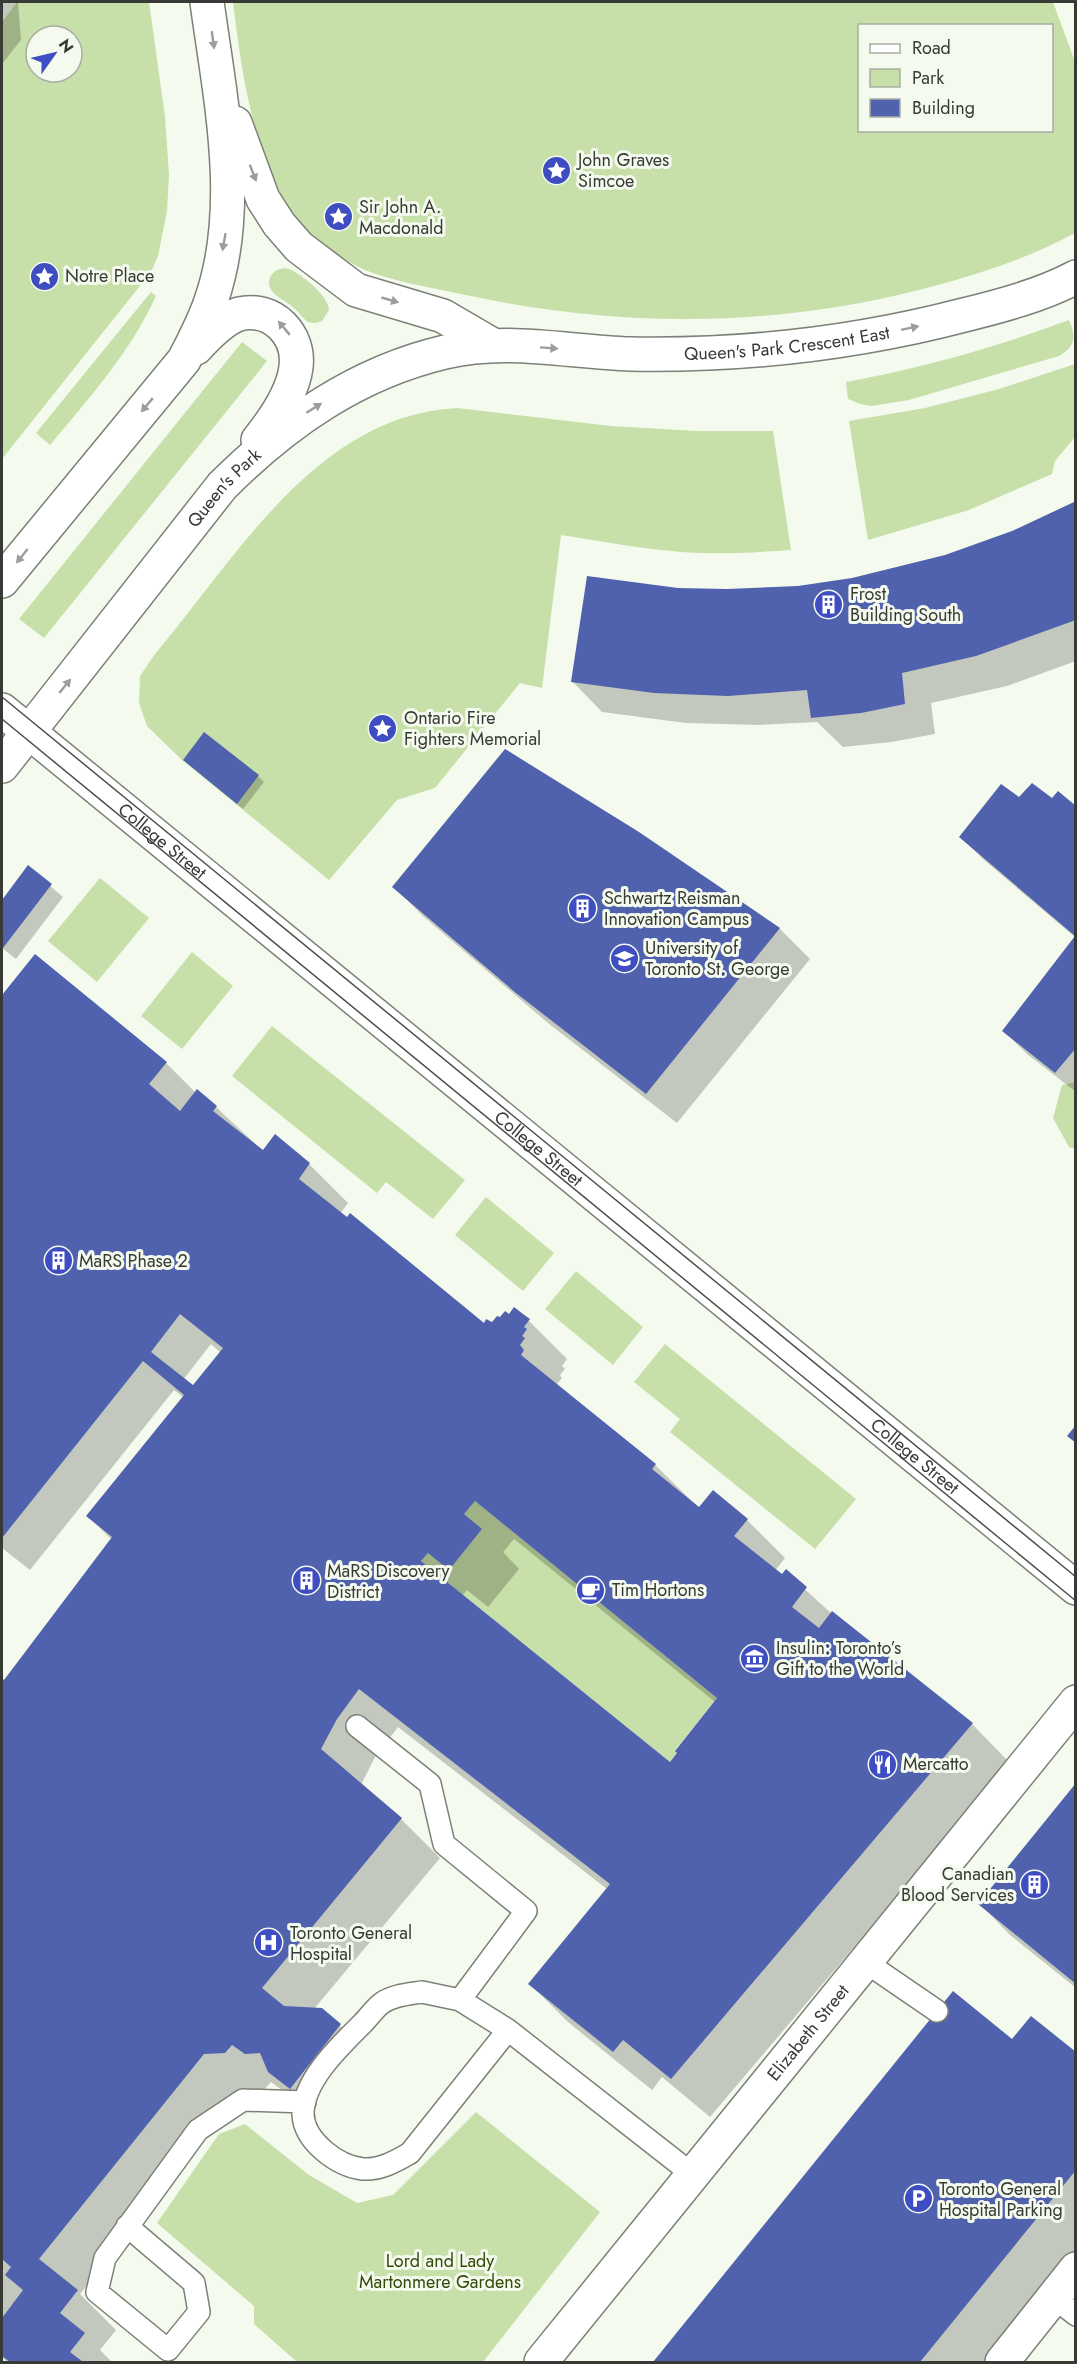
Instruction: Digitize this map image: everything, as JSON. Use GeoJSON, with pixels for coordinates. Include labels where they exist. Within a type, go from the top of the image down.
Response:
{"type":"FeatureCollection","features":[{"type":"Feature","properties":{"kind":"main road"},"geometry":{"type":"LineString","coordinates":[[184,360],[212,300],[226,231],[226,153],[207,2]]}},
{"type":"Feature","properties":{"kind":"main road"},"geometry":{"type":"LineString","coordinates":[[218,79],[263,199],[279,224],[299,247],[356,290],[443,316],[491,344]]}},
{"type":"Feature","properties":{"kind":"main road","name":"Queen's Park Crescent East"},"geometry":{"type":"LineString","coordinates":[[491,344],[628,354],[762,351],[815,346],[930,324],[989,309],[1076,277]]}},
{"type":"Feature","properties":{"kind":"main road"},"geometry":{"type":"LineString","coordinates":[[2,581],[184,360],[228,319],[240,314],[252,313],[267,316],[280,321],[292,338],[296,351],[296,368],[285,398],[270,424],[222,486]]}},
{"type":"Feature","properties":{"kind":"main road","name":"Queen's Park"},"geometry":{"type":"LineString","coordinates":[[2,766],[222,486],[254,453],[306,413],[356,384],[384,371],[428,357],[491,344]]}},
{"type":"Feature","properties":{"kind":"main road","name":"College Street"},"geometry":{"type":"LineString","coordinates":[[2,710],[1076,1588]]}},
{"type":"Feature","properties":{"kind":"main road","name":"Elizabeth Street"},"geometry":{"type":"LineString","coordinates":[[541,2362],[1076,1702]]}},
{"type":"Feature","properties":{"kind":"main road"},"geometry":{"type":"LineString","coordinates":[[1002,2362],[1064,2306],[1076,2269]]}},
{"type":"Feature","properties":{"kind":"lane"},"geometry":{"type":"LineString","coordinates":[[357,1726],[430,1784],[444,1844],[526,1911],[460,2000]]}},
{"type":"Feature","properties":{"kind":"lane"},"geometry":{"type":"LineString","coordinates":[[864,1961],[936,2011]]}},
{"type":"Feature","properties":{"kind":"lane"},"geometry":{"type":"LineString","coordinates":[[508,2030],[410,2153],[389,2165],[363,2169],[339,2162],[311,2139],[303,2115],[306,2096],[321,2068],[383,2002],[401,1995],[422,1992],[460,2000],[508,2030],[692,2174]]}},
{"type":"Feature","properties":{"kind":"lane"},"geometry":{"type":"LineString","coordinates":[[127,2226],[194,2283],[199,2312],[168,2350],[97,2292],[105,2258],[127,2226],[198,2130],[243,2100],[305,2102]]}},
{"type":"Feature","properties":{"kind":"green space"},"geometry":{"type":"Polygon","coordinates":[[[17,2],[149,2],[165,117],[169,175],[167,211],[158,256],[152,270],[2,459],[2,22],[17,2]]]}},
{"type":"Feature","properties":{"kind":"green space"},"geometry":{"type":"Polygon","coordinates":[[[233,2],[1053,2],[1075,62],[1075,233],[1014,261],[982,272],[888,297],[828,308],[767,316],[706,319],[583,314],[522,306],[376,274],[347,260],[317,239],[291,214],[270,171],[254,124],[233,2]]]}},
{"type":"Feature","properties":{"kind":"green space"},"geometry":{"type":"Polygon","coordinates":[[[285,268],[305,279],[324,298],[329,310],[322,321],[308,322],[270,288],[270,278],[273,274],[285,268]]]}},
{"type":"Feature","properties":{"kind":"green space"},"geometry":{"type":"Polygon","coordinates":[[[151,292],[156,296],[134,337],[94,392],[50,445],[36,433],[151,292]]]}},
{"type":"Feature","properties":{"kind":"green space"},"geometry":{"type":"Polygon","coordinates":[[[1069,320],[1073,331],[1073,341],[1069,349],[1059,356],[909,400],[871,406],[848,399],[846,382],[959,356],[1069,320]]]}},
{"type":"Feature","properties":{"kind":"green space"},"geometry":{"type":"Polygon","coordinates":[[[242,342],[267,361],[44,638],[19,619],[242,342]]]}},
{"type":"Feature","properties":{"kind":"green space"},"geometry":{"type":"Polygon","coordinates":[[[1075,364],[1075,437],[1055,461],[1052,474],[969,510],[868,540],[849,421],[925,408],[999,389],[1075,364]]]}},
{"type":"Feature","properties":{"kind":"green space"},"geometry":{"type":"Polygon","coordinates":[[[457,408],[611,426],[697,431],[773,431],[791,550],[681,552],[561,535],[542,688],[520,683],[435,788],[397,800],[329,880],[182,760],[147,726],[139,703],[140,676],[249,536],[284,498],[321,464],[362,436],[407,417],[457,408]]]}},
{"type":"Feature","properties":{"kind":"green space"},"geometry":{"type":"Polygon","coordinates":[[[100,878],[149,918],[97,982],[48,941],[100,878]]]}},
{"type":"Feature","properties":{"kind":"green space"},"geometry":{"type":"Polygon","coordinates":[[[192,952],[233,986],[182,1049],[141,1016],[192,952]]]}},
{"type":"Feature","properties":{"kind":"green space"},"geometry":{"type":"Polygon","coordinates":[[[272,1026],[465,1180],[433,1219],[386,1182],[377,1193],[232,1076],[272,1026]]]}},
{"type":"Feature","properties":{"kind":"green space"},"geometry":{"type":"Polygon","coordinates":[[[1076,1082],[1075,1149],[1069,1147],[1053,1118],[1062,1085],[1076,1082]]]}},
{"type":"Feature","properties":{"kind":"green space"},"geometry":{"type":"Polygon","coordinates":[[[486,1197],[554,1253],[523,1291],[455,1235],[486,1197]]]}},
{"type":"Feature","properties":{"kind":"green space"},"geometry":{"type":"Polygon","coordinates":[[[576,1271],[643,1327],[613,1365],[545,1309],[576,1271]]]}},
{"type":"Feature","properties":{"kind":"green space"},"geometry":{"type":"Polygon","coordinates":[[[665,1344],[856,1499],[815,1549],[670,1432],[680,1419],[634,1382],[665,1344]]]}},
{"type":"Feature","properties":{"kind":"green space"},"geometry":{"type":"Polygon","coordinates":[[[475,1501],[717,1698],[675,1750],[677,1753],[670,1762],[421,1561],[428,1553],[449,1569],[482,1529],[464,1514],[475,1501]]]}},
{"type":"Feature","properties":{"kind":"green space","name":"Lord and Lady Martonmere Gardens"},"geometry":{"type":"Polygon","coordinates":[[[476,2112],[600,2212],[483,2362],[297,2362],[254,2324],[254,2306],[157,2223],[219,2134],[245,2124],[309,2175],[357,2203],[393,2195],[476,2112]]]}},
{"type":"Feature","properties":{"kind":"building","name":"Frost Building South"},"geometry":{"type":"Polygon","coordinates":[[[1074,502],[1076,620],[976,656],[902,673],[905,704],[861,713],[811,718],[807,690],[728,696],[654,693],[571,682],[587,576],[678,588],[727,589],[798,586],[852,578],[945,555],[1012,531],[1074,502]]]}},
{"type":"Feature","properties":{"kind":"building"},"geometry":{"type":"Polygon","coordinates":[[[204,732],[259,775],[237,804],[183,760],[204,732]]]}},
{"type":"Feature","properties":{"kind":"building","name":"Schwartz Reisman Innovation Campus"},"geometry":{"type":"Polygon","coordinates":[[[505,749],[639,832],[780,928],[646,1094],[516,993],[392,887],[505,749]]]}},
{"type":"Feature","properties":{"kind":"building"},"geometry":{"type":"Polygon","coordinates":[[[1032,783],[1052,798],[1058,791],[1076,806],[1076,1048],[1055,1073],[1002,1031],[1075,936],[959,837],[1001,784],[1019,797],[1032,783]]]}},
{"type":"Feature","properties":{"kind":"building"},"geometry":{"type":"Polygon","coordinates":[[[28,865],[52,884],[3,948],[2,900],[28,865]]]}},
{"type":"Feature","properties":{"kind":"building"},"geometry":{"type":"Polygon","coordinates":[[[35,954],[167,1062],[149,1084],[180,1111],[197,1089],[217,1106],[213,1111],[263,1150],[275,1134],[310,1163],[299,1179],[347,1217],[350,1213],[484,1323],[486,1319],[492,1322],[505,1311],[509,1314],[514,1307],[530,1319],[524,1327],[527,1329],[522,1336],[525,1338],[520,1345],[524,1350],[521,1355],[656,1464],[652,1469],[699,1507],[713,1490],[748,1519],[734,1536],[782,1574],[786,1569],[807,1587],[792,1607],[819,1628],[832,1611],[973,1723],[671,2079],[623,2040],[613,2052],[528,1984],[610,1884],[359,1689],[337,1719],[321,1749],[402,1818],[262,1988],[284,2006],[322,2008],[341,2024],[290,2089],[268,2072],[260,2053],[245,2054],[232,2045],[225,2053],[204,2054],[39,2259],[78,2290],[60,2313],[85,2333],[70,2352],[83,2362],[10,2362],[2,2356],[2,2318],[23,2290],[5,2275],[11,2267],[2,2259],[2,1678],[4,1680],[112,1537],[86,1516],[184,1395],[143,1361],[2,1538],[2,995],[35,954]],[[180,1314],[151,1352],[193,1385],[223,1348],[180,1314]],[[475,1501],[464,1514],[482,1529],[449,1570],[428,1553],[421,1561],[670,1762],[677,1753],[675,1751],[717,1698],[475,1501]]]}},
{"type":"Feature","properties":{"kind":"building"},"geometry":{"type":"Polygon","coordinates":[[[1076,1425],[1076,1443],[1067,1436],[1076,1425]]]}},
{"type":"Feature","properties":{"kind":"building","name":"Canadian Blood Services"},"geometry":{"type":"Polygon","coordinates":[[[1076,1783],[1076,1984],[978,1904],[1076,1783]]]}},
{"type":"Feature","properties":{"kind":"building","name":"Toronto General Hospital Parking"},"geometry":{"type":"Polygon","coordinates":[[[953,1991],[1012,2039],[1031,2016],[1076,2052],[1076,2170],[920,2362],[653,2362],[953,1991]]]}},
{"type":"Feature","properties":{"kind":"tram line"},"geometry":{"type":"LineString","coordinates":[[2,697],[1076,1577]]}},
{"type":"Feature","properties":{"kind":"tram line"},"geometry":{"type":"LineString","coordinates":[[2,719],[1076,1601]]}},
{"type":"Feature","properties":{"kind":"place","name":"John Graves Simcoe"},"geometry":{"type":"Point","coordinates":[557,170]}},
{"type":"Feature","properties":{"kind":"place","name":"Sir John A. Macdonald"},"geometry":{"type":"Point","coordinates":[338,217]}},
{"type":"Feature","properties":{"kind":"place","name":"Notre Place"},"geometry":{"type":"Point","coordinates":[44,276]}},
{"type":"Feature","properties":{"kind":"place","name":"Frost Building South"},"geometry":{"type":"Point","coordinates":[829,604]}},
{"type":"Feature","properties":{"kind":"place","name":"Ontario Fire Fighters Memorial"},"geometry":{"type":"Point","coordinates":[383,728]}},
{"type":"Feature","properties":{"kind":"place","name":"Schwartz Reisman Innovation Campus"},"geometry":{"type":"Point","coordinates":[583,908]}},
{"type":"Feature","properties":{"kind":"place","name":"University of Toronto St. George"},"geometry":{"type":"Point","coordinates":[624,958]}},
{"type":"Feature","properties":{"kind":"place","name":"MaRS Phase 2"},"geometry":{"type":"Point","coordinates":[58,1261]}},
{"type":"Feature","properties":{"kind":"place","name":"MaRS Discovery District"},"geometry":{"type":"Point","coordinates":[306,1581]}},
{"type":"Feature","properties":{"kind":"place","name":"Tim Hortons"},"geometry":{"type":"Point","coordinates":[591,1590]}},
{"type":"Feature","properties":{"kind":"place","name":"Insulin: Toronto’s Gift to the World"},"geometry":{"type":"Point","coordinates":[755,1658]}},
{"type":"Feature","properties":{"kind":"place","name":"Mercatto"},"geometry":{"type":"Point","coordinates":[882,1764]}},
{"type":"Feature","properties":{"kind":"place","name":"Canadian Blood Services"},"geometry":{"type":"Point","coordinates":[1035,1884]}},
{"type":"Feature","properties":{"kind":"place","name":"Toronto General Hospital"},"geometry":{"type":"Point","coordinates":[269,1943]}},
{"type":"Feature","properties":{"kind":"place","name":"Toronto General Hospital Parking"},"geometry":{"type":"Point","coordinates":[918,2199]}}]}
